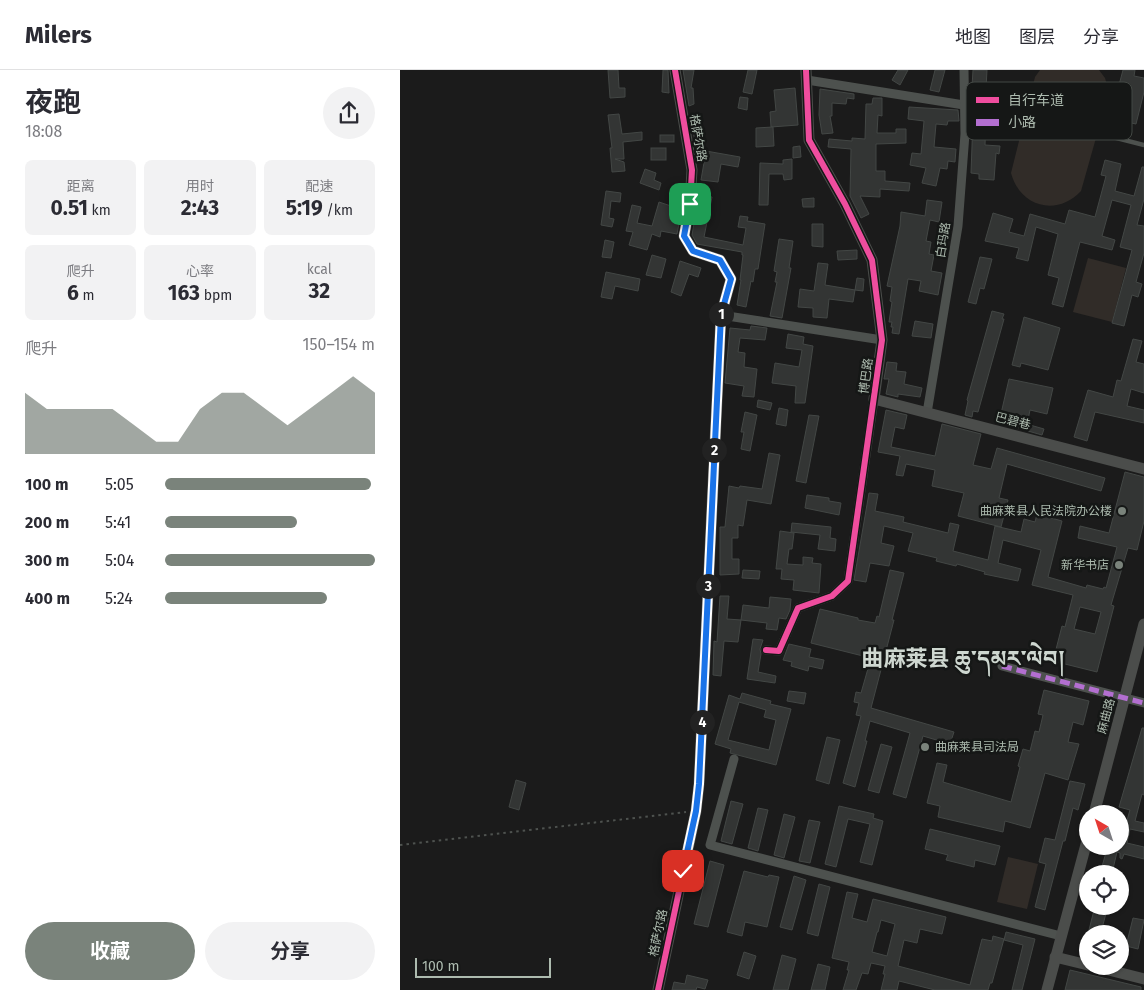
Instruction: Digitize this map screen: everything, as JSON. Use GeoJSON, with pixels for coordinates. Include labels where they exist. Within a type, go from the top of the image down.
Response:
{"type":"FeatureCollection","features":[{"type":"Feature","properties":{"kind":"street","name":"格萨尔路"},"geometry":{"type":"LineString","coordinates":[[658,990],[696,811],[721,315],[731,279],[720,260],[693,251],[684,236],[690,204],[692,170],[675,70]]}},
{"type":"Feature","properties":{"kind":"street","name":"白玛路"},"geometry":{"type":"LineString","coordinates":[[927,413],[958,226],[965,134],[964,70]]}},
{"type":"Feature","properties":{"kind":"street"},"geometry":{"type":"LineString","coordinates":[[807,75],[964,105]]}},
{"type":"Feature","properties":{"kind":"street","name":"博巴路"},"geometry":{"type":"LineString","coordinates":[[766,650],[779,651],[798,608],[832,596],[848,581],[882,340],[872,260],[845,204],[809,140],[807,75]]}},
{"type":"Feature","properties":{"kind":"street"},"geometry":{"type":"LineString","coordinates":[[721,315],[882,340]]}},
{"type":"Feature","properties":{"kind":"street","name":"巴碧巷"},"geometry":{"type":"LineString","coordinates":[[874,399],[1144,469]]}},
{"type":"Feature","properties":{"kind":"street","name":"麻曲路"},"geometry":{"type":"LineString","coordinates":[[1096,805],[1144,624]]}},
{"type":"Feature","properties":{"kind":"street"},"geometry":{"type":"LineString","coordinates":[[1002,666],[1144,703]]}},
{"type":"Feature","properties":{"kind":"street"},"geometry":{"type":"LineString","coordinates":[[734,759],[710,845],[1061,936]]}},
{"type":"Feature","properties":{"kind":"street"},"geometry":{"type":"LineString","coordinates":[[1047,990],[1083,855]]}},
{"type":"Feature","properties":{"kind":"street"},"geometry":{"type":"LineString","coordinates":[[1056,957],[1079,963]]}},
{"type":"Feature","properties":{"kind":"street"},"geometry":{"type":"LineString","coordinates":[[1128,975],[1144,979]]}},
{"type":"Feature","properties":{"kind":"lane"},"geometry":{"type":"LineString","coordinates":[[1124,140],[1144,145]]}},
{"type":"Feature","properties":{"kind":"path"},"geometry":{"type":"LineString","coordinates":[[400,845],[696,811]]}},
{"type":"Feature","properties":{"kind":"shaded area"},"geometry":{"type":"Polygon","coordinates":[[[1040,70],[1099,70],[1106,82],[1034,82],[1040,70]]]}},
{"type":"Feature","properties":{"kind":"shaded area"},"geometry":{"type":"Polygon","coordinates":[[[1019,140],[1095,140],[1081,191],[1061,204],[1051,206],[1031,200],[1022,194],[1011,173],[1019,140]]]}},
{"type":"Feature","properties":{"kind":"shaded area"},"geometry":{"type":"Polygon","coordinates":[[[1088,258],[1126,268],[1112,322],[1073,312],[1088,258]]]}},
{"type":"Feature","properties":{"kind":"shaded area"},"geometry":{"type":"Polygon","coordinates":[[[1008,857],[1038,864],[1027,909],[997,902],[1008,857]]]}},
{"type":"Feature","properties":{"kind":"building"},"geometry":{"type":"Polygon","coordinates":[[[608,70],[618,70],[619,88],[625,88],[625,97],[610,98],[608,70]]]}},
{"type":"Feature","properties":{"kind":"building"},"geometry":{"type":"Polygon","coordinates":[[[663,70],[668,70],[669,93],[662,92],[663,70]]]}},
{"type":"Feature","properties":{"kind":"building"},"geometry":{"type":"Polygon","coordinates":[[[683,70],[694,70],[691,88],[693,88],[694,104],[689,106],[683,70]]]}},
{"type":"Feature","properties":{"kind":"building"},"geometry":{"type":"Polygon","coordinates":[[[748,70],[757,70],[752,94],[743,92],[748,70]]]}},
{"type":"Feature","properties":{"kind":"building"},"geometry":{"type":"Polygon","coordinates":[[[898,70],[908,70],[900,85],[892,80],[898,70]]]}},
{"type":"Feature","properties":{"kind":"building"},"geometry":{"type":"Polygon","coordinates":[[[935,70],[945,70],[939,92],[930,90],[935,70]]]}},
{"type":"Feature","properties":{"kind":"building"},"geometry":{"type":"Polygon","coordinates":[[[973,70],[987,70],[986,82],[972,82],[973,70]]]}},
{"type":"Feature","properties":{"kind":"building"},"geometry":{"type":"Polygon","coordinates":[[[1123,70],[1135,70],[1134,76],[1144,78],[1144,92],[1136,124],[1132,123],[1132,82],[1120,82],[1123,70]]]}},
{"type":"Feature","properties":{"kind":"building"},"geometry":{"type":"Polygon","coordinates":[[[795,88],[798,125],[771,127],[770,112],[776,111],[774,90],[795,88]]]}},
{"type":"Feature","properties":{"kind":"building"},"geometry":{"type":"Polygon","coordinates":[[[820,89],[854,94],[854,99],[847,98],[846,104],[832,103],[832,116],[830,116],[833,133],[822,134],[819,115],[820,89]]]}},
{"type":"Feature","properties":{"kind":"building"},"geometry":{"type":"Polygon","coordinates":[[[740,97],[748,98],[747,110],[738,108],[740,97]]]}},
{"type":"Feature","properties":{"kind":"building"},"geometry":{"type":"Polygon","coordinates":[[[873,98],[882,98],[882,116],[878,115],[877,133],[896,133],[896,129],[906,129],[906,143],[876,144],[876,171],[885,171],[885,181],[910,183],[909,191],[880,189],[880,197],[860,196],[869,214],[861,218],[850,196],[851,149],[828,147],[829,139],[852,141],[852,138],[865,139],[866,104],[872,104],[873,98]]]}},
{"type":"Feature","properties":{"kind":"building"},"geometry":{"type":"Polygon","coordinates":[[[909,107],[958,110],[959,121],[948,121],[947,125],[936,124],[934,147],[956,149],[955,162],[948,161],[947,169],[940,168],[936,186],[922,183],[926,168],[910,165],[912,153],[921,154],[924,121],[908,119],[909,107]]]}},
{"type":"Feature","properties":{"kind":"building"},"geometry":{"type":"Polygon","coordinates":[[[619,114],[622,134],[642,132],[642,140],[623,142],[624,159],[615,159],[624,162],[625,171],[612,172],[610,148],[612,148],[608,115],[619,114]]]}},
{"type":"Feature","properties":{"kind":"building"},"geometry":{"type":"Polygon","coordinates":[[[700,121],[704,148],[696,149],[692,123],[700,121]]]}},
{"type":"Feature","properties":{"kind":"building"},"geometry":{"type":"Polygon","coordinates":[[[773,127],[774,146],[756,147],[756,128],[773,127]]]}},
{"type":"Feature","properties":{"kind":"building"},"geometry":{"type":"Polygon","coordinates":[[[660,135],[674,135],[674,142],[660,142],[660,135]]]}},
{"type":"Feature","properties":{"kind":"building"},"geometry":{"type":"Polygon","coordinates":[[[972,140],[985,140],[985,145],[1000,146],[999,154],[996,153],[994,180],[979,179],[979,174],[971,173],[972,140]]]}},
{"type":"Feature","properties":{"kind":"building"},"geometry":{"type":"Polygon","coordinates":[[[800,146],[801,157],[793,158],[793,147],[800,146]]]}},
{"type":"Feature","properties":{"kind":"building"},"geometry":{"type":"Polygon","coordinates":[[[651,148],[666,148],[666,160],[651,160],[651,148]]]}},
{"type":"Feature","properties":{"kind":"building"},"geometry":{"type":"Polygon","coordinates":[[[706,151],[740,157],[738,167],[721,164],[718,182],[701,180],[706,151]]]}},
{"type":"Feature","properties":{"kind":"building"},"geometry":{"type":"Polygon","coordinates":[[[792,159],[792,179],[784,180],[783,174],[769,174],[768,205],[759,205],[760,163],[783,164],[783,160],[792,159]]]}},
{"type":"Feature","properties":{"kind":"building"},"geometry":{"type":"Polygon","coordinates":[[[1105,160],[1121,164],[1115,191],[1134,196],[1142,167],[1144,167],[1144,199],[1137,225],[1144,226],[1144,253],[1136,282],[1142,284],[1138,297],[1132,295],[1124,326],[1112,323],[1132,250],[1120,247],[1131,205],[1112,200],[1102,236],[1115,240],[1112,250],[1080,242],[1063,307],[1052,304],[1059,278],[1048,275],[1058,234],[1036,227],[1028,261],[1016,258],[1019,248],[985,241],[993,213],[1013,219],[1009,232],[1024,236],[1030,214],[1065,224],[1069,210],[1095,217],[1106,176],[1101,175],[1105,160]]]}},
{"type":"Feature","properties":{"kind":"building"},"geometry":{"type":"Polygon","coordinates":[[[645,169],[656,173],[654,180],[661,183],[659,190],[640,183],[645,169]]]}},
{"type":"Feature","properties":{"kind":"building"},"geometry":{"type":"Polygon","coordinates":[[[606,191],[621,193],[620,202],[611,201],[609,218],[614,219],[612,227],[601,225],[606,191]]]}},
{"type":"Feature","properties":{"kind":"building"},"geometry":{"type":"Polygon","coordinates":[[[699,195],[712,197],[704,237],[743,245],[746,228],[738,227],[740,216],[748,217],[747,221],[765,224],[758,269],[755,269],[753,282],[751,281],[746,307],[737,305],[741,280],[742,252],[697,244],[692,235],[699,195]]]}},
{"type":"Feature","properties":{"kind":"building"},"geometry":{"type":"Polygon","coordinates":[[[814,198],[814,207],[803,207],[802,199],[814,198]]]}},
{"type":"Feature","properties":{"kind":"building"},"geometry":{"type":"Polygon","coordinates":[[[927,200],[942,202],[939,222],[930,220],[926,241],[931,242],[929,254],[934,255],[931,271],[942,273],[938,295],[919,291],[921,281],[908,279],[899,334],[892,333],[892,322],[889,322],[892,287],[887,286],[900,226],[901,212],[925,216],[927,200]]]}},
{"type":"Feature","properties":{"kind":"building"},"geometry":{"type":"Polygon","coordinates":[[[659,202],[682,208],[677,234],[661,231],[660,237],[652,234],[647,250],[629,245],[633,232],[626,231],[632,205],[641,207],[637,223],[652,226],[659,202]]]}},
{"type":"Feature","properties":{"kind":"building"},"geometry":{"type":"Polygon","coordinates":[[[812,224],[823,224],[823,247],[812,246],[812,224]]]}},
{"type":"Feature","properties":{"kind":"building"},"geometry":{"type":"Polygon","coordinates":[[[779,239],[793,241],[789,268],[791,268],[782,318],[770,316],[777,282],[775,282],[777,272],[774,271],[779,239]]]}},
{"type":"Feature","properties":{"kind":"building"},"geometry":{"type":"Polygon","coordinates":[[[605,240],[614,242],[611,258],[602,257],[605,240]]]}},
{"type":"Feature","properties":{"kind":"building"},"geometry":{"type":"Polygon","coordinates":[[[857,250],[857,259],[838,260],[837,251],[857,250]]]}},
{"type":"Feature","properties":{"kind":"building"},"geometry":{"type":"Polygon","coordinates":[[[652,255],[666,259],[661,278],[646,275],[652,255]]]}},
{"type":"Feature","properties":{"kind":"building"},"geometry":{"type":"Polygon","coordinates":[[[980,257],[992,259],[984,289],[980,288],[976,304],[968,302],[980,257]]]}},
{"type":"Feature","properties":{"kind":"building"},"geometry":{"type":"Polygon","coordinates":[[[680,261],[701,268],[698,277],[689,274],[681,296],[671,292],[680,261]]]}},
{"type":"Feature","properties":{"kind":"building"},"geometry":{"type":"Polygon","coordinates":[[[818,263],[828,264],[825,285],[855,290],[853,302],[829,299],[827,318],[813,317],[813,308],[798,307],[800,289],[814,291],[818,263]]]}},
{"type":"Feature","properties":{"kind":"building"},"geometry":{"type":"Polygon","coordinates":[[[606,272],[640,279],[638,291],[615,286],[612,299],[601,297],[606,272]]]}},
{"type":"Feature","properties":{"kind":"building"},"geometry":{"type":"Polygon","coordinates":[[[857,278],[864,279],[863,291],[855,290],[857,278]]]}},
{"type":"Feature","properties":{"kind":"building"},"geometry":{"type":"Polygon","coordinates":[[[992,311],[1004,314],[1002,319],[1004,319],[978,412],[973,411],[972,417],[965,415],[967,400],[992,311]]]}},
{"type":"Feature","properties":{"kind":"building"},"geometry":{"type":"Polygon","coordinates":[[[1024,317],[1060,328],[1048,370],[1021,363],[1020,367],[1012,365],[1024,317]]]}},
{"type":"Feature","properties":{"kind":"building"},"geometry":{"type":"Polygon","coordinates":[[[915,321],[933,324],[931,338],[912,336],[915,321]]]}},
{"type":"Feature","properties":{"kind":"building"},"geometry":{"type":"Polygon","coordinates":[[[751,326],[767,328],[765,340],[740,338],[738,352],[745,353],[744,367],[757,369],[754,397],[742,396],[744,386],[725,383],[730,328],[750,330],[751,326]]]}},
{"type":"Feature","properties":{"kind":"building"},"geometry":{"type":"Polygon","coordinates":[[[788,334],[804,337],[803,344],[813,346],[805,403],[795,403],[796,386],[772,383],[775,363],[799,367],[802,350],[786,348],[788,334]]]}},
{"type":"Feature","properties":{"kind":"building"},"geometry":{"type":"Polygon","coordinates":[[[1133,339],[1142,341],[1136,362],[1144,364],[1144,393],[1131,389],[1127,406],[1144,410],[1144,423],[1095,412],[1087,441],[1074,437],[1088,390],[1113,397],[1117,380],[1121,381],[1133,339]]]}},
{"type":"Feature","properties":{"kind":"building"},"geometry":{"type":"Polygon","coordinates":[[[887,362],[897,363],[896,371],[906,372],[904,384],[922,388],[920,397],[898,394],[898,397],[886,394],[889,379],[884,379],[887,362]]]}},
{"type":"Feature","properties":{"kind":"building"},"geometry":{"type":"Polygon","coordinates":[[[1009,379],[1053,388],[1047,414],[1030,410],[1026,430],[1002,423],[1003,419],[1000,418],[1009,379]]]}},
{"type":"Feature","properties":{"kind":"building"},"geometry":{"type":"Polygon","coordinates":[[[758,400],[772,403],[770,410],[757,407],[758,400]]]}},
{"type":"Feature","properties":{"kind":"building"},"geometry":{"type":"Polygon","coordinates":[[[779,408],[788,410],[786,426],[776,424],[779,408]]]}},
{"type":"Feature","properties":{"kind":"building"},"geometry":{"type":"Polygon","coordinates":[[[886,410],[907,415],[904,429],[895,427],[891,447],[935,456],[942,424],[981,434],[973,465],[991,469],[997,448],[1105,478],[1101,491],[1007,464],[999,498],[1008,500],[1001,527],[958,516],[964,493],[932,486],[935,470],[906,464],[903,476],[896,475],[900,456],[878,452],[886,410]]]}},
{"type":"Feature","properties":{"kind":"building"},"geometry":{"type":"Polygon","coordinates":[[[745,412],[757,415],[750,451],[741,449],[744,432],[741,432],[745,412]]]}},
{"type":"Feature","properties":{"kind":"building"},"geometry":{"type":"Polygon","coordinates":[[[809,415],[819,416],[806,483],[796,481],[809,415]]]}},
{"type":"Feature","properties":{"kind":"building"},"geometry":{"type":"Polygon","coordinates":[[[1030,425],[1044,429],[1042,435],[1028,431],[1030,425]]]}},
{"type":"Feature","properties":{"kind":"building"},"geometry":{"type":"Polygon","coordinates":[[[769,453],[780,455],[771,504],[747,500],[743,526],[738,525],[738,538],[732,538],[732,559],[739,559],[739,574],[720,575],[720,527],[725,527],[729,486],[762,489],[769,453]]]}},
{"type":"Feature","properties":{"kind":"building"},"geometry":{"type":"Polygon","coordinates":[[[1125,472],[1144,477],[1144,521],[1137,550],[1128,548],[1111,605],[1114,606],[1097,672],[1053,661],[1062,626],[1065,627],[1073,595],[1032,585],[1041,550],[1003,540],[998,563],[1021,569],[1018,581],[984,574],[985,572],[957,564],[956,566],[936,561],[937,558],[908,551],[913,533],[884,526],[881,543],[894,546],[889,566],[870,563],[866,582],[854,580],[869,493],[878,494],[875,511],[904,517],[903,522],[948,533],[950,523],[959,525],[953,551],[988,560],[995,526],[1021,532],[1024,519],[1035,522],[1037,514],[1062,521],[1048,577],[1086,588],[1087,585],[1106,588],[1117,547],[1078,538],[1080,526],[1109,533],[1125,472]],[[1080,607],[1074,629],[1095,634],[1101,612],[1080,607]]]}},
{"type":"Feature","properties":{"kind":"building"},"geometry":{"type":"Polygon","coordinates":[[[807,495],[829,498],[829,501],[841,503],[839,515],[805,508],[807,495]]]}},
{"type":"Feature","properties":{"kind":"building"},"geometry":{"type":"Polygon","coordinates":[[[792,523],[831,527],[830,538],[836,539],[835,551],[818,549],[820,535],[791,532],[792,523]]]}},
{"type":"Feature","properties":{"kind":"building"},"geometry":{"type":"Polygon","coordinates":[[[780,531],[794,533],[792,549],[789,549],[787,564],[803,565],[803,557],[813,558],[812,563],[821,564],[819,593],[793,590],[794,580],[781,579],[782,569],[776,569],[780,531]]]}},
{"type":"Feature","properties":{"kind":"building"},"geometry":{"type":"Polygon","coordinates":[[[743,570],[760,571],[759,579],[742,578],[743,570]]]}},
{"type":"Feature","properties":{"kind":"building"},"geometry":{"type":"Polygon","coordinates":[[[890,570],[904,573],[871,708],[954,732],[950,744],[923,736],[906,798],[893,794],[910,733],[870,721],[865,741],[867,741],[855,787],[843,783],[861,716],[856,715],[859,703],[854,702],[856,692],[861,693],[871,658],[811,643],[820,609],[875,623],[877,616],[879,617],[890,570]]]}},
{"type":"Feature","properties":{"kind":"building"},"geometry":{"type":"Polygon","coordinates":[[[720,596],[729,596],[727,619],[741,620],[738,642],[724,641],[721,676],[713,675],[714,641],[717,642],[720,596]]]}},
{"type":"Feature","properties":{"kind":"building"},"geometry":{"type":"Polygon","coordinates":[[[770,597],[791,599],[790,610],[786,619],[779,618],[777,630],[766,629],[767,623],[741,620],[743,605],[769,608],[770,597]]]}},
{"type":"Feature","properties":{"kind":"building"},"geometry":{"type":"Polygon","coordinates":[[[753,639],[763,640],[760,649],[758,672],[776,676],[775,683],[747,679],[753,639]]]}},
{"type":"Feature","properties":{"kind":"building"},"geometry":{"type":"Polygon","coordinates":[[[789,644],[811,649],[809,657],[824,660],[822,669],[809,666],[808,671],[791,666],[792,662],[783,660],[789,644]]]}},
{"type":"Feature","properties":{"kind":"building"},"geometry":{"type":"Polygon","coordinates":[[[1044,690],[1089,701],[1083,725],[1073,722],[1068,742],[1079,744],[1068,780],[1045,773],[1030,828],[1005,821],[1003,832],[938,817],[940,806],[927,803],[937,763],[947,765],[943,782],[1011,802],[1023,749],[1030,751],[1035,731],[1039,732],[1043,715],[1038,714],[1044,690]]]}},
{"type":"Feature","properties":{"kind":"building"},"geometry":{"type":"Polygon","coordinates":[[[789,691],[806,693],[804,704],[787,701],[789,691]]]}},
{"type":"Feature","properties":{"kind":"building"},"geometry":{"type":"Polygon","coordinates":[[[742,693],[771,701],[770,704],[791,709],[776,765],[730,753],[731,749],[715,744],[729,695],[740,699],[742,693]],[[739,702],[728,740],[769,750],[776,720],[764,717],[766,710],[739,702]]]}},
{"type":"Feature","properties":{"kind":"building"},"geometry":{"type":"Polygon","coordinates":[[[1142,728],[1144,728],[1144,795],[1142,794],[1135,821],[1144,823],[1144,832],[1130,829],[1129,834],[1129,805],[1120,805],[1142,728]]]}},
{"type":"Feature","properties":{"kind":"building"},"geometry":{"type":"Polygon","coordinates":[[[827,737],[840,740],[829,784],[816,780],[827,737]]]}},
{"type":"Feature","properties":{"kind":"building"},"geometry":{"type":"Polygon","coordinates":[[[881,744],[892,747],[879,793],[868,790],[881,744]]]}},
{"type":"Feature","properties":{"kind":"building"},"geometry":{"type":"Polygon","coordinates":[[[516,780],[526,783],[519,810],[509,807],[516,780]]]}},
{"type":"Feature","properties":{"kind":"building"},"geometry":{"type":"Polygon","coordinates":[[[1070,781],[1085,784],[1078,810],[1073,808],[1045,910],[1035,907],[1046,864],[1039,862],[1045,838],[1055,840],[1070,781]]]}},
{"type":"Feature","properties":{"kind":"building"},"geometry":{"type":"Polygon","coordinates":[[[731,801],[743,804],[732,844],[721,841],[731,801]]]}},
{"type":"Feature","properties":{"kind":"building"},"geometry":{"type":"Polygon","coordinates":[[[839,806],[874,814],[873,818],[883,821],[872,865],[860,862],[870,824],[848,819],[836,867],[825,864],[839,806]]]}},
{"type":"Feature","properties":{"kind":"building"},"geometry":{"type":"Polygon","coordinates":[[[758,808],[768,810],[758,851],[748,848],[758,808]]]}},
{"type":"Feature","properties":{"kind":"building"},"geometry":{"type":"Polygon","coordinates":[[[784,814],[795,817],[784,858],[774,855],[784,814]]]}},
{"type":"Feature","properties":{"kind":"building"},"geometry":{"type":"Polygon","coordinates":[[[809,820],[820,822],[810,863],[799,861],[809,820]]]}},
{"type":"Feature","properties":{"kind":"building"},"geometry":{"type":"Polygon","coordinates":[[[930,829],[1000,846],[995,865],[975,860],[974,867],[946,860],[948,855],[925,849],[930,829]]]}},
{"type":"Feature","properties":{"kind":"building"},"geometry":{"type":"Polygon","coordinates":[[[1129,843],[1144,847],[1144,859],[1128,855],[1129,843]]]}},
{"type":"Feature","properties":{"kind":"building"},"geometry":{"type":"Polygon","coordinates":[[[1105,855],[1116,855],[1114,865],[1102,865],[1105,855]]]}},
{"type":"Feature","properties":{"kind":"building"},"geometry":{"type":"Polygon","coordinates":[[[710,861],[724,865],[708,927],[694,924],[710,861]]]}},
{"type":"Feature","properties":{"kind":"building"},"geometry":{"type":"Polygon","coordinates":[[[744,871],[768,877],[769,875],[779,877],[767,927],[745,922],[742,936],[727,932],[744,871]]]}},
{"type":"Feature","properties":{"kind":"building"},"geometry":{"type":"Polygon","coordinates":[[[794,876],[806,880],[792,930],[780,927],[794,876]]]}},
{"type":"Feature","properties":{"kind":"building"},"geometry":{"type":"Polygon","coordinates":[[[819,884],[830,887],[818,936],[807,933],[819,884]]]}},
{"type":"Feature","properties":{"kind":"building"},"geometry":{"type":"Polygon","coordinates":[[[847,892],[858,894],[852,918],[867,922],[873,899],[946,917],[942,934],[920,929],[917,943],[904,940],[898,966],[970,985],[982,939],[992,941],[993,936],[1004,939],[992,983],[990,983],[988,990],[935,990],[899,981],[897,990],[881,990],[885,966],[871,963],[868,974],[862,973],[856,990],[843,990],[849,970],[847,970],[849,962],[832,958],[847,892]],[[881,920],[872,952],[887,956],[895,924],[881,920]]]}},
{"type":"Feature","properties":{"kind":"building"},"geometry":{"type":"Polygon","coordinates":[[[1093,915],[1106,915],[1103,925],[1090,925],[1093,915]]]}},
{"type":"Feature","properties":{"kind":"building"},"geometry":{"type":"Polygon","coordinates":[[[1133,918],[1144,920],[1138,949],[1129,947],[1129,934],[1133,918]]]}},
{"type":"Feature","properties":{"kind":"building"},"geometry":{"type":"Polygon","coordinates":[[[1006,932],[1035,939],[1022,990],[1012,990],[1023,945],[1004,940],[1006,932]]]}},
{"type":"Feature","properties":{"kind":"building"},"geometry":{"type":"Polygon","coordinates":[[[744,952],[756,956],[749,979],[737,975],[744,952]]]}},
{"type":"Feature","properties":{"kind":"building"},"geometry":{"type":"Polygon","coordinates":[[[782,955],[796,959],[788,990],[773,990],[782,955]]]}},
{"type":"Feature","properties":{"kind":"building"},"geometry":{"type":"Polygon","coordinates":[[[818,964],[830,967],[825,990],[811,990],[818,964]]]}},
{"type":"Feature","properties":{"kind":"building"},"geometry":{"type":"Polygon","coordinates":[[[1070,970],[1079,972],[1079,975],[1091,975],[1141,987],[1141,990],[1065,990],[1070,970]]]}},
{"type":"Feature","properties":{"kind":"building"},"geometry":{"type":"Polygon","coordinates":[[[687,975],[708,980],[705,989],[697,987],[696,990],[672,990],[674,982],[685,984],[687,975]]]}},
{"type":"Feature","properties":{"kind":"marked path"},"geometry":{"type":"LineString","coordinates":[[1002,666],[1144,703]]}},
{"type":"Feature","properties":{"kind":"cycle path"},"geometry":{"type":"LineString","coordinates":[[658,990],[696,811],[699,784],[721,315],[731,279],[720,260],[693,251],[684,236],[690,204],[692,170],[675,70]]}},
{"type":"Feature","properties":{"kind":"cycle path"},"geometry":{"type":"LineString","coordinates":[[766,650],[779,651],[798,608],[832,596],[848,581],[882,340],[872,260],[845,204],[809,140],[806,70]]}},
{"type":"Feature","properties":{"kind":"place","name":"曲麻莱县人民法院办公楼"},"geometry":{"type":"Point","coordinates":[1122,511]}},
{"type":"Feature","properties":{"kind":"place","name":"新华书店"},"geometry":{"type":"Point","coordinates":[1119,565]}},
{"type":"Feature","properties":{"kind":"place","name":"曲麻莱县司法局"},"geometry":{"type":"Point","coordinates":[925,747]}},
{"type":"Feature","properties":{"kind":"district","name":"曲麻莱县 ཆུ་དམར་ལེབ།"},"geometry":{"type":"Point","coordinates":[963,658]}},
{"type":"Feature","properties":{"kind":"route"},"geometry":{"type":"LineString","coordinates":[[683,871],[696,811],[699,784],[721,315],[731,279],[720,260],[693,251],[684,236],[690,204]]}}]}
